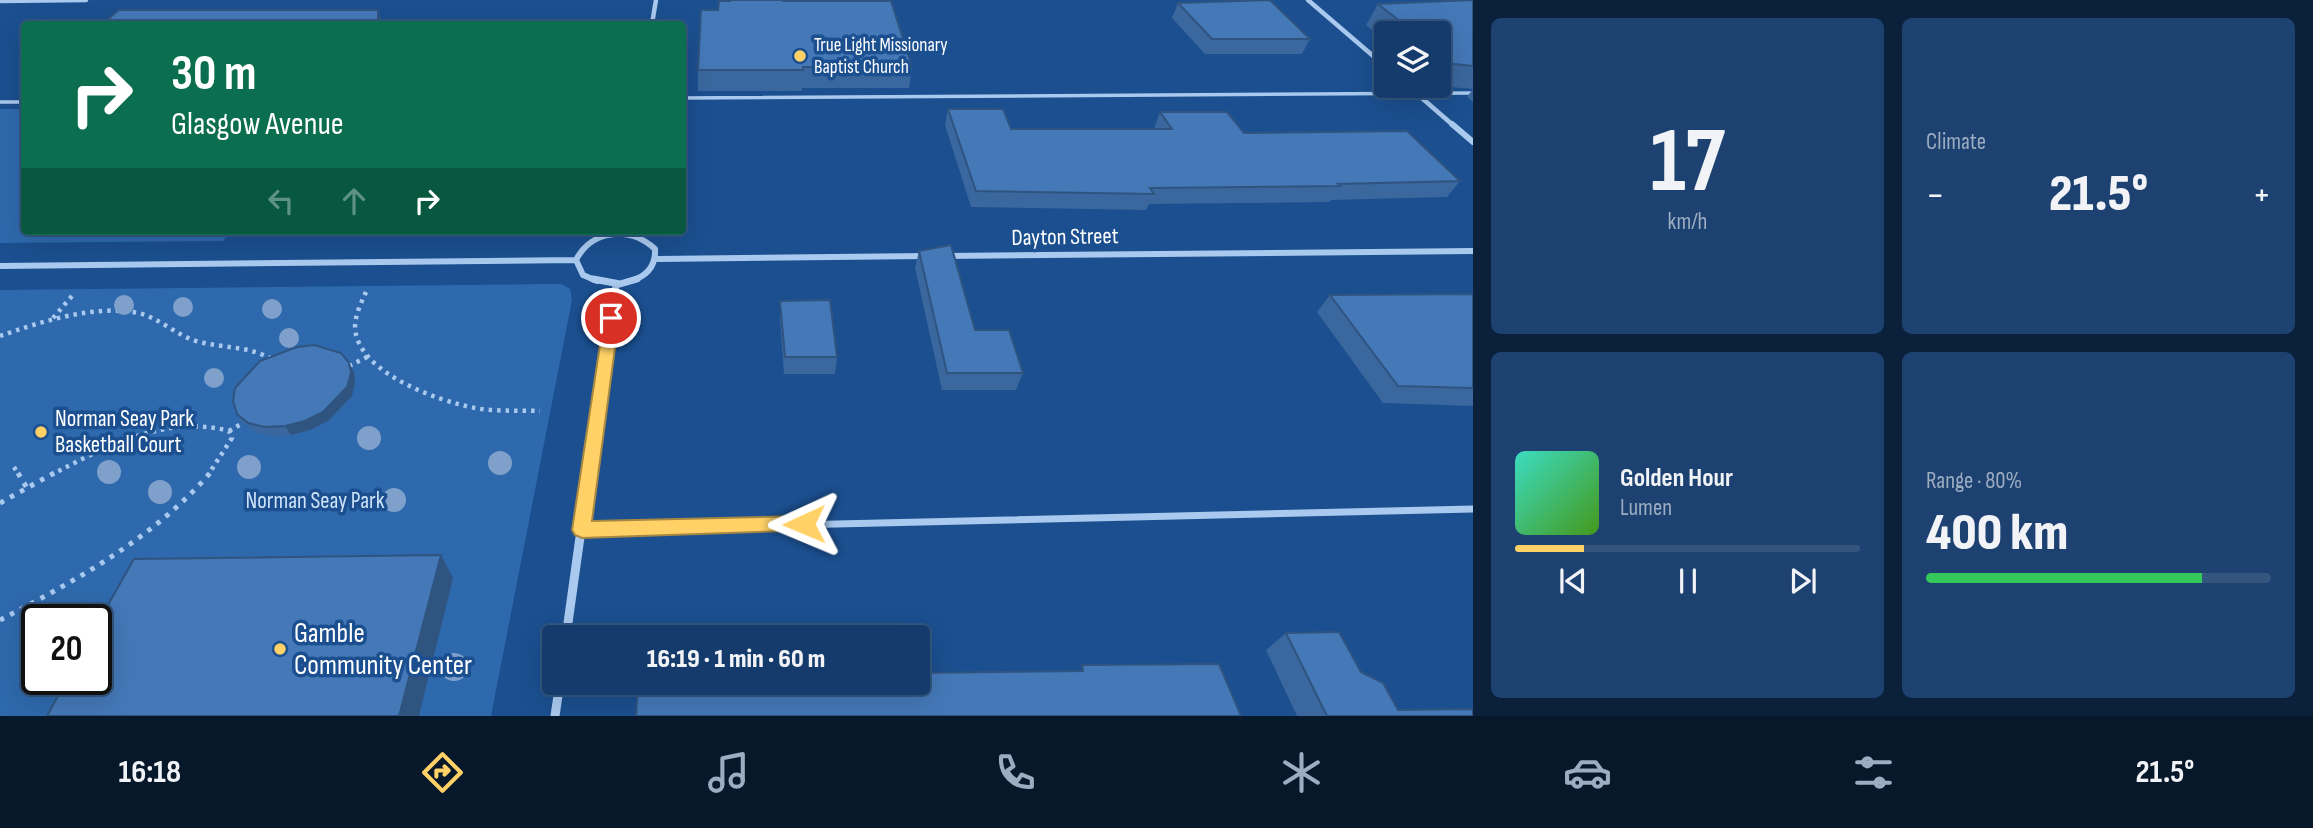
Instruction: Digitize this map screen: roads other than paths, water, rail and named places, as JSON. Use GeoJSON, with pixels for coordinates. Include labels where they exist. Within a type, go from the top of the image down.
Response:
{"type":"FeatureCollection","features":[{"type":"Feature","properties":{"kind":"street"},"geometry":{"type":"LineString","coordinates":[[0,1],[86,0]]}},
{"type":"Feature","properties":{"kind":"street"},"geometry":{"type":"LineString","coordinates":[[652,21],[656,0]]}},
{"type":"Feature","properties":{"kind":"street"},"geometry":{"type":"LineString","coordinates":[[1308,0],[1374,57]]}},
{"type":"Feature","properties":{"kind":"street"},"geometry":{"type":"LineString","coordinates":[[1423,98],[1473,142]]}},
{"type":"Feature","properties":{"kind":"street"},"geometry":{"type":"LineString","coordinates":[[607,235],[597,237],[587,244],[576,260],[577,268],[592,281],[616,285],[639,280],[655,267],[658,259],[653,244],[634,235]]}},
{"type":"Feature","properties":{"kind":"street","name":"Dayton Street"},"geometry":{"type":"LineString","coordinates":[[658,259],[1473,251]]}},
{"type":"Feature","properties":{"kind":"street"},"geometry":{"type":"LineString","coordinates":[[0,266],[576,260]]}},
{"type":"Feature","properties":{"kind":"street"},"geometry":{"type":"LineString","coordinates":[[568,625],[616,285]]}},
{"type":"Feature","properties":{"kind":"street"},"geometry":{"type":"LineString","coordinates":[[555,716],[558,695]]}},
{"type":"Feature","properties":{"kind":"lane"},"geometry":{"type":"LineString","coordinates":[[686,98],[1374,93]]}},
{"type":"Feature","properties":{"kind":"lane"},"geometry":{"type":"LineString","coordinates":[[1451,93],[1473,93]]}},
{"type":"Feature","properties":{"kind":"lane"},"geometry":{"type":"LineString","coordinates":[[0,102],[21,102]]}},
{"type":"Feature","properties":{"kind":"lane"},"geometry":{"type":"LineString","coordinates":[[582,530],[1473,509]]}},
{"type":"Feature","properties":{"kind":"place","name":"True Light Missionary Baptist Church"},"geometry":{"type":"Point","coordinates":[800,56]}},
{"type":"Feature","properties":{"kind":"place","name":"Norman Seay Park Basketball Court"},"geometry":{"type":"Point","coordinates":[41,432]}},
{"type":"Feature","properties":{"kind":"place","name":"Gamble Community Center"},"geometry":{"type":"Point","coordinates":[280,649]}},
{"type":"Feature","properties":{"kind":"park label","name":"Norman Seay Park"},"geometry":{"type":"Point","coordinates":[315,501]}}]}
